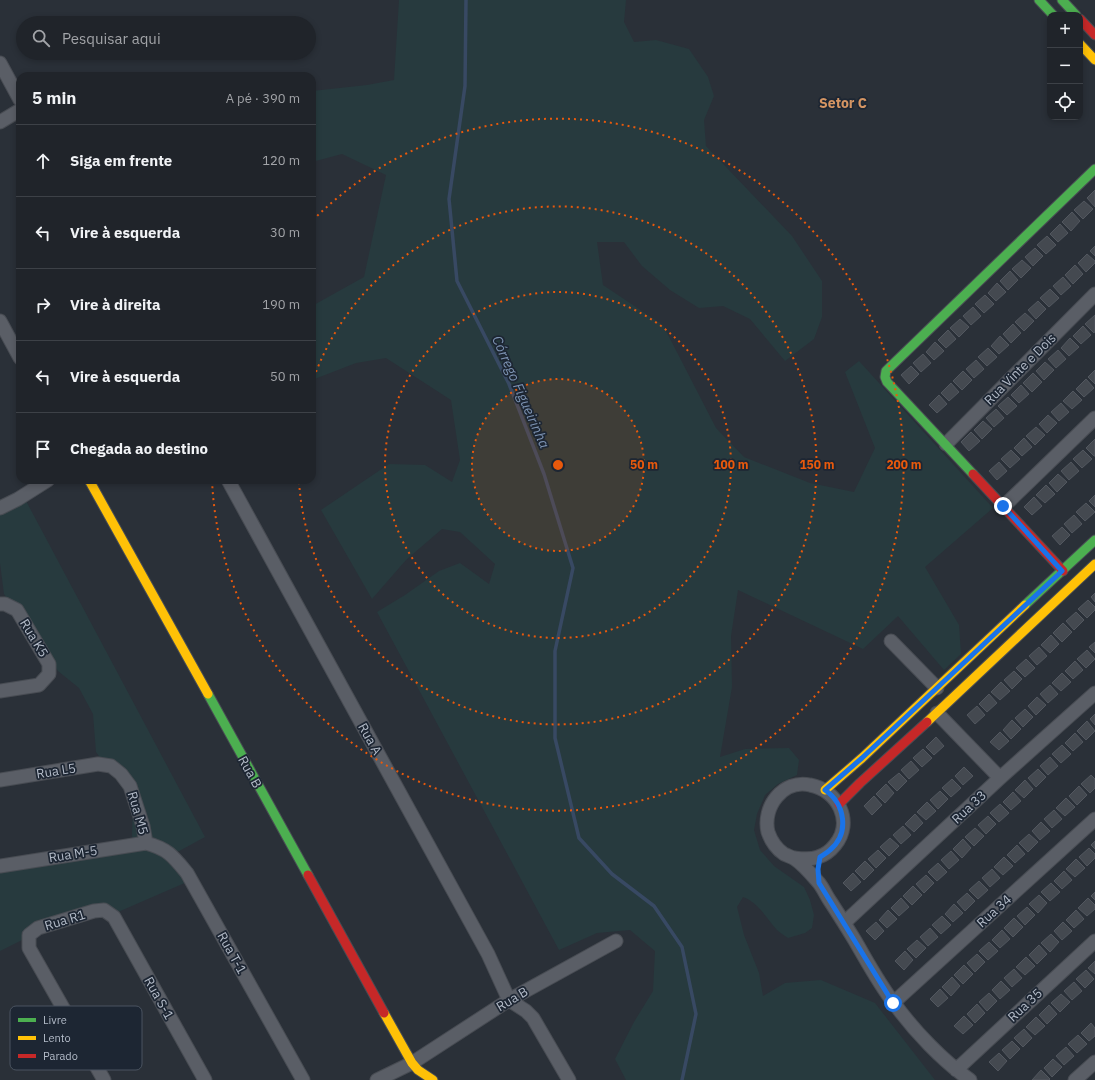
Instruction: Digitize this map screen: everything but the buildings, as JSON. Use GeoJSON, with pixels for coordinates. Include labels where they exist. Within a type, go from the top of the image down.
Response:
{"type":"FeatureCollection","features":[{"type":"Feature","properties":{"kind":"street"},"geometry":{"type":"LineString","coordinates":[[1039,0],[1050,12]]}},
{"type":"Feature","properties":{"kind":"street"},"geometry":{"type":"LineString","coordinates":[[1062,0],[1073,12]]}},
{"type":"Feature","properties":{"kind":"street"},"geometry":{"type":"LineString","coordinates":[[1083,22],[1095,35]]}},
{"type":"Feature","properties":{"kind":"street"},"geometry":{"type":"LineString","coordinates":[[1083,47],[1095,60]]}},
{"type":"Feature","properties":{"kind":"street"},"geometry":{"type":"LineString","coordinates":[[0,63],[16,93]]}},
{"type":"Feature","properties":{"kind":"street"},"geometry":{"type":"LineString","coordinates":[[0,122],[16,112]]}},
{"type":"Feature","properties":{"kind":"street"},"geometry":{"type":"LineString","coordinates":[[1062,571],[887,382],[885,377],[886,371],[1095,169]]}},
{"type":"Feature","properties":{"kind":"street","name":"Rua Vinte e Dois"},"geometry":{"type":"LineString","coordinates":[[946,444],[1095,294]]}},
{"type":"Feature","properties":{"kind":"street"},"geometry":{"type":"LineString","coordinates":[[0,321],[16,351]]}},
{"type":"Feature","properties":{"kind":"street"},"geometry":{"type":"LineString","coordinates":[[1003,506],[1095,418]]}},
{"type":"Feature","properties":{"kind":"street"},"geometry":{"type":"LineString","coordinates":[[0,508],[42,484]]}},
{"type":"Feature","properties":{"kind":"street","name":"Rua B"},"geometry":{"type":"LineString","coordinates":[[91,484],[412,1063],[418,1070],[433,1080]]}},
{"type":"Feature","properties":{"kind":"street","name":"Rua A"},"geometry":{"type":"LineString","coordinates":[[230,484],[488,954],[509,1000]]}},
{"type":"Feature","properties":{"kind":"street"},"geometry":{"type":"LineString","coordinates":[[825,790],[852,767],[1095,540]]}},
{"type":"Feature","properties":{"kind":"street"},"geometry":{"type":"LineString","coordinates":[[839,804],[1095,564]]}},
{"type":"Feature","properties":{"kind":"street","name":"Rua K5"},"geometry":{"type":"LineString","coordinates":[[0,691],[39,685],[49,674],[49,664],[16,610],[3,604]]}},
{"type":"Feature","properties":{"kind":"street"},"geometry":{"type":"LineString","coordinates":[[891,641],[936,688]]}},
{"type":"Feature","properties":{"kind":"street","name":"Rua 33"},"geometry":{"type":"LineString","coordinates":[[844,923],[1000,778],[1095,693]]}},
{"type":"Feature","properties":{"kind":"street"},"geometry":{"type":"LineString","coordinates":[[937,713],[1000,778]]}},
{"type":"Feature","properties":{"kind":"street","name":"Rua L5"},"geometry":{"type":"LineString","coordinates":[[0,780],[98,764],[112,766]]}},
{"type":"Feature","properties":{"kind":"street","name":"Rua M5"},"geometry":{"type":"LineString","coordinates":[[112,766],[121,774],[130,786],[143,826],[146,843]]}},
{"type":"Feature","properties":{"kind":"street"},"geometry":{"type":"LineString","coordinates":[[809,784],[821,787],[831,794],[839,804],[843,816],[842,829],[838,840],[830,850],[820,857],[807,860],[794,858],[783,853],[774,844],[769,833],[767,821],[769,809],[775,798],[785,790],[796,785],[809,784]]}},
{"type":"Feature","properties":{"kind":"street","name":"Rua 34"},"geometry":{"type":"LineString","coordinates":[[893,1003],[1095,819]]}},
{"type":"Feature","properties":{"kind":"street","name":"Rua M-5"},"geometry":{"type":"LineString","coordinates":[[0,866],[146,843]]}},
{"type":"Feature","properties":{"kind":"street","name":"Rua T-1"},"geometry":{"type":"LineString","coordinates":[[146,843],[158,846],[171,854],[188,873],[303,1080]]}},
{"type":"Feature","properties":{"kind":"street"},"geometry":{"type":"LineString","coordinates":[[819,883],[818,869],[820,857]]}},
{"type":"Feature","properties":{"kind":"street"},"geometry":{"type":"LineString","coordinates":[[794,858],[819,883],[893,1003],[913,1028],[956,1070],[970,1080]]}},
{"type":"Feature","properties":{"kind":"street","name":"Rua R1"},"geometry":{"type":"LineString","coordinates":[[62,1006],[29,948],[29,935],[38,928],[94,911],[104,910],[114,917]]}},
{"type":"Feature","properties":{"kind":"street","name":"Rua S-1"},"geometry":{"type":"LineString","coordinates":[[114,917],[205,1080]]}},
{"type":"Feature","properties":{"kind":"street","name":"Rua B"},"geometry":{"type":"LineString","coordinates":[[377,1080],[412,1063],[509,1000],[616,941]]}},
{"type":"Feature","properties":{"kind":"street","name":"Rua 35"},"geometry":{"type":"LineString","coordinates":[[956,1070],[1095,941]]}},
{"type":"Feature","properties":{"kind":"street"},"geometry":{"type":"LineString","coordinates":[[509,1000],[526,1011],[533,1018],[569,1080]]}},
{"type":"Feature","properties":{"kind":"street"},"geometry":{"type":"LineString","coordinates":[[1075,1080],[1095,1062]]}},
{"type":"Feature","properties":{"kind":"street","name":"Rua R1"},"geometry":{"type":"LineString","coordinates":[[98,1070],[104,1080]]}},
{"type":"Feature","properties":{"kind":"green space"},"geometry":{"type":"Polygon","coordinates":[[[399,0],[626,0],[624,22],[634,42],[656,40],[689,49],[708,77],[714,96],[704,120],[706,146],[792,236],[822,281],[822,317],[814,339],[785,361],[750,319],[723,306],[699,308],[670,290],[642,266],[624,242],[597,242],[603,285],[663,325],[716,428],[744,457],[810,483],[854,492],[875,448],[845,372],[859,361],[993,508],[925,567],[959,625],[961,654],[944,670],[898,616],[863,649],[738,590],[731,636],[732,687],[720,757],[745,749],[789,748],[799,760],[797,775],[778,784],[765,795],[757,814],[754,830],[760,850],[774,866],[804,887],[810,900],[814,915],[812,928],[805,933],[788,938],[777,930],[758,907],[743,897],[737,907],[744,935],[759,973],[763,996],[785,983],[821,980],[875,1003],[935,1080],[626,1080],[615,1059],[634,1022],[653,991],[655,951],[630,930],[597,933],[559,950],[377,612],[405,595],[439,571],[460,563],[489,584],[495,564],[460,532],[442,529],[406,560],[372,599],[321,510],[389,464],[425,465],[452,482],[460,460],[451,400],[386,358],[356,363],[316,378],[316,304],[364,277],[386,175],[342,154],[316,161],[316,91],[367,85],[394,80],[399,0]]]}},
{"type":"Feature","properties":{"kind":"green space"},"geometry":{"type":"Polygon","coordinates":[[[25,499],[205,837],[170,856],[187,882],[118,912],[110,906],[103,905],[0,951],[0,872],[136,850],[132,836],[133,802],[96,752],[93,714],[79,688],[58,671],[4,594],[0,563],[0,512],[25,499]]]}},
{"type":"Feature","properties":{"kind":"waterway","name":"Córrego Figueirinha"},"geometry":{"type":"LineString","coordinates":[[466,0],[465,86],[449,199],[457,281],[509,384],[544,474],[573,568],[555,651],[555,738],[579,838],[612,874],[654,906],[682,947],[696,1014],[682,1080]]}},
{"type":"Feature","properties":{"kind":"traffic: fast"},"geometry":{"type":"LineString","coordinates":[[1039,0],[1050,12]]}},
{"type":"Feature","properties":{"kind":"traffic: fast"},"geometry":{"type":"LineString","coordinates":[[1062,0],[1073,12]]}},
{"type":"Feature","properties":{"kind":"traffic: fast"},"geometry":{"type":"LineString","coordinates":[[973,474],[887,382],[885,377],[886,371],[1095,169]]}},
{"type":"Feature","properties":{"kind":"traffic: fast"},"geometry":{"type":"LineString","coordinates":[[1025,605],[1095,540]]}},
{"type":"Feature","properties":{"kind":"traffic: fast"},"geometry":{"type":"LineString","coordinates":[[208,694],[308,875]]}},
{"type":"Feature","properties":{"kind":"traffic: slow"},"geometry":{"type":"LineString","coordinates":[[1083,47],[1095,60]]}},
{"type":"Feature","properties":{"kind":"traffic: slow"},"geometry":{"type":"LineString","coordinates":[[91,484],[208,694]]}},
{"type":"Feature","properties":{"kind":"traffic: slow"},"geometry":{"type":"LineString","coordinates":[[927,722],[1095,564]]}},
{"type":"Feature","properties":{"kind":"traffic: slow"},"geometry":{"type":"LineString","coordinates":[[825,790],[862,758],[1025,605]]}},
{"type":"Feature","properties":{"kind":"traffic: slow"},"geometry":{"type":"LineString","coordinates":[[384,1013],[412,1063],[418,1070],[433,1080]]}},
{"type":"Feature","properties":{"kind":"traffic: jam"},"geometry":{"type":"LineString","coordinates":[[1083,22],[1095,35]]}},
{"type":"Feature","properties":{"kind":"traffic: jam"},"geometry":{"type":"LineString","coordinates":[[973,474],[1063,571]]}},
{"type":"Feature","properties":{"kind":"traffic: jam"},"geometry":{"type":"LineString","coordinates":[[839,804],[927,722]]}},
{"type":"Feature","properties":{"kind":"traffic: jam"},"geometry":{"type":"LineString","coordinates":[[308,875],[384,1013]]}},
{"type":"Feature","properties":{"kind":"district","name":"Setor C"},"geometry":{"type":"Point","coordinates":[843,103]}},
{"type":"Feature","properties":{"kind":"route"},"geometry":{"type":"LineString","coordinates":[[893,1003],[819,883],[818,869],[820,857],[830,850],[838,840],[842,829],[843,816],[839,804],[831,794],[825,790],[862,758],[1062,571],[1003,506]]}}]}
